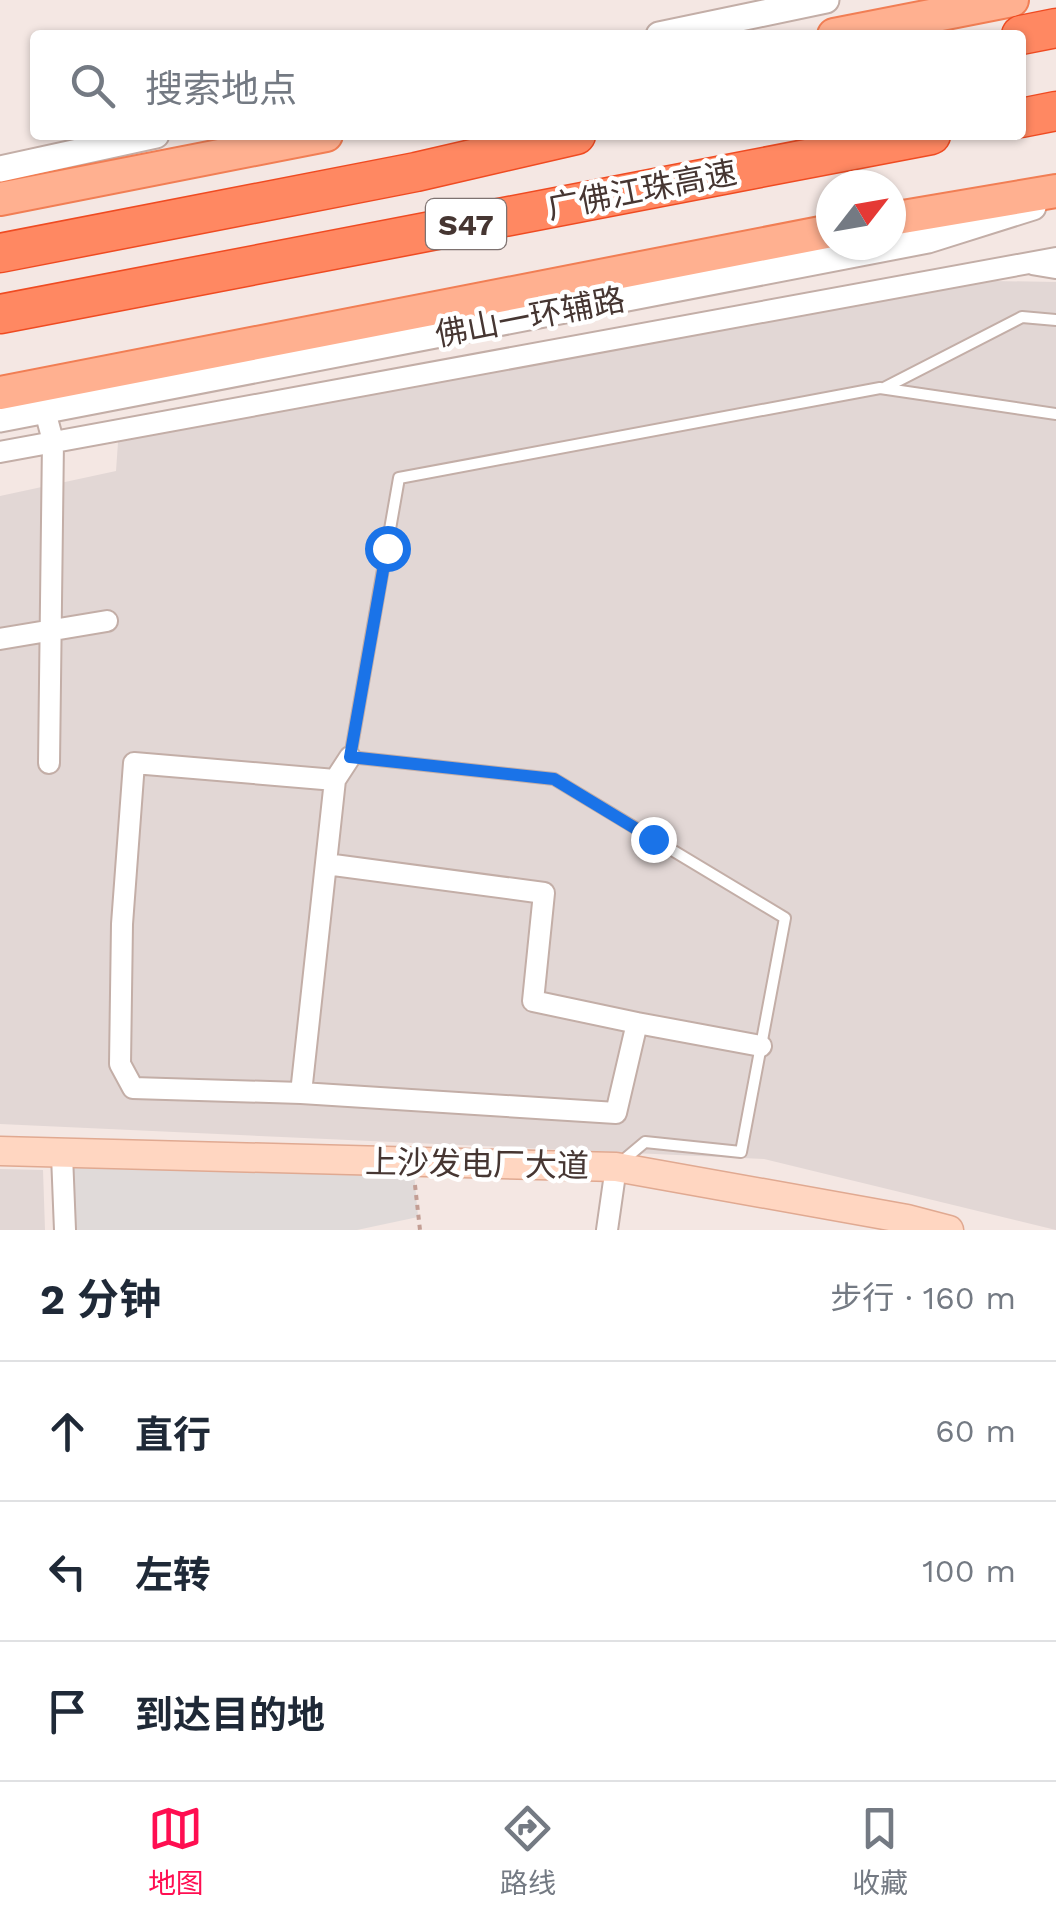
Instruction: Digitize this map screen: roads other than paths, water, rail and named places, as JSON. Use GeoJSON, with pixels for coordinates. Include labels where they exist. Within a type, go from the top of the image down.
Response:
{"type":"FeatureCollection","features":[{"type":"Feature","properties":{"kind":"highway"},"geometry":{"type":"LineString","coordinates":[[1026,34],[1056,28]]}},
{"type":"Feature","properties":{"kind":"highway"},"geometry":{"type":"LineString","coordinates":[[1026,117],[1056,111]]}},
{"type":"Feature","properties":{"kind":"highway","name":"广佛江珠高速"},"geometry":{"type":"LineString","coordinates":[[0,254],[416,172],[554,140]]}},
{"type":"Feature","properties":{"kind":"highway","name":"广佛江珠高速"},"geometry":{"type":"LineString","coordinates":[[0,314],[906,140]]}},
{"type":"Feature","properties":{"kind":"main road"},"geometry":{"type":"LineString","coordinates":[[859,30],[1012,0]]}},
{"type":"Feature","properties":{"kind":"main road"},"geometry":{"type":"LineString","coordinates":[[0,199],[301,140]]}},
{"type":"Feature","properties":{"kind":"main road"},"geometry":{"type":"LineString","coordinates":[[906,216],[1056,191]]}},
{"type":"Feature","properties":{"kind":"main road","name":"佛山一环辅路"},"geometry":{"type":"LineString","coordinates":[[0,393],[816,234]]}},
{"type":"Feature","properties":{"kind":"main road","name":"上沙发电厂大道"},"geometry":{"type":"LineString","coordinates":[[0,1151],[616,1167],[949,1230]]}},
{"type":"Feature","properties":{"kind":"street"},"geometry":{"type":"LineString","coordinates":[[683,30],[826,0]]}},
{"type":"Feature","properties":{"kind":"street"},"geometry":{"type":"LineString","coordinates":[[0,170],[134,140]]}},
{"type":"Feature","properties":{"kind":"street","name":"佛山一环辅路"},"geometry":{"type":"LineString","coordinates":[[0,419],[928,240],[1056,200]]}},
{"type":"Feature","properties":{"kind":"street"},"geometry":{"type":"LineString","coordinates":[[0,452],[1056,258]]}},
{"type":"Feature","properties":{"kind":"street"},"geometry":{"type":"LineString","coordinates":[[45,411],[53,441],[48,763]]}},
{"type":"Feature","properties":{"kind":"street"},"geometry":{"type":"LineString","coordinates":[[0,639],[107,621]]}},
{"type":"Feature","properties":{"kind":"street"},"geometry":{"type":"LineString","coordinates":[[302,1093],[335,780],[350,757]]}},
{"type":"Feature","properties":{"kind":"street"},"geometry":{"type":"LineString","coordinates":[[335,780],[134,763],[122,924],[120,1064],[133,1088],[302,1093],[616,1113],[636,1024]]}},
{"type":"Feature","properties":{"kind":"street"},"geometry":{"type":"LineString","coordinates":[[326,864],[544,892],[533,1002],[761,1046]]}},
{"type":"Feature","properties":{"kind":"street"},"geometry":{"type":"LineString","coordinates":[[62,1155],[65,1230]]}},
{"type":"Feature","properties":{"kind":"street"},"geometry":{"type":"LineString","coordinates":[[607,1230],[616,1167]]}},
{"type":"Feature","properties":{"kind":"lane"},"geometry":{"type":"LineString","coordinates":[[1013,266],[1056,273]]}},
{"type":"Feature","properties":{"kind":"lane"},"geometry":{"type":"LineString","coordinates":[[616,1167],[645,1142],[741,1152],[784,918],[554,779],[350,757],[399,478],[883,389],[1022,316],[1056,320]]}},
{"type":"Feature","properties":{"kind":"lane"},"geometry":{"type":"LineString","coordinates":[[883,389],[1056,414]]}}]}
